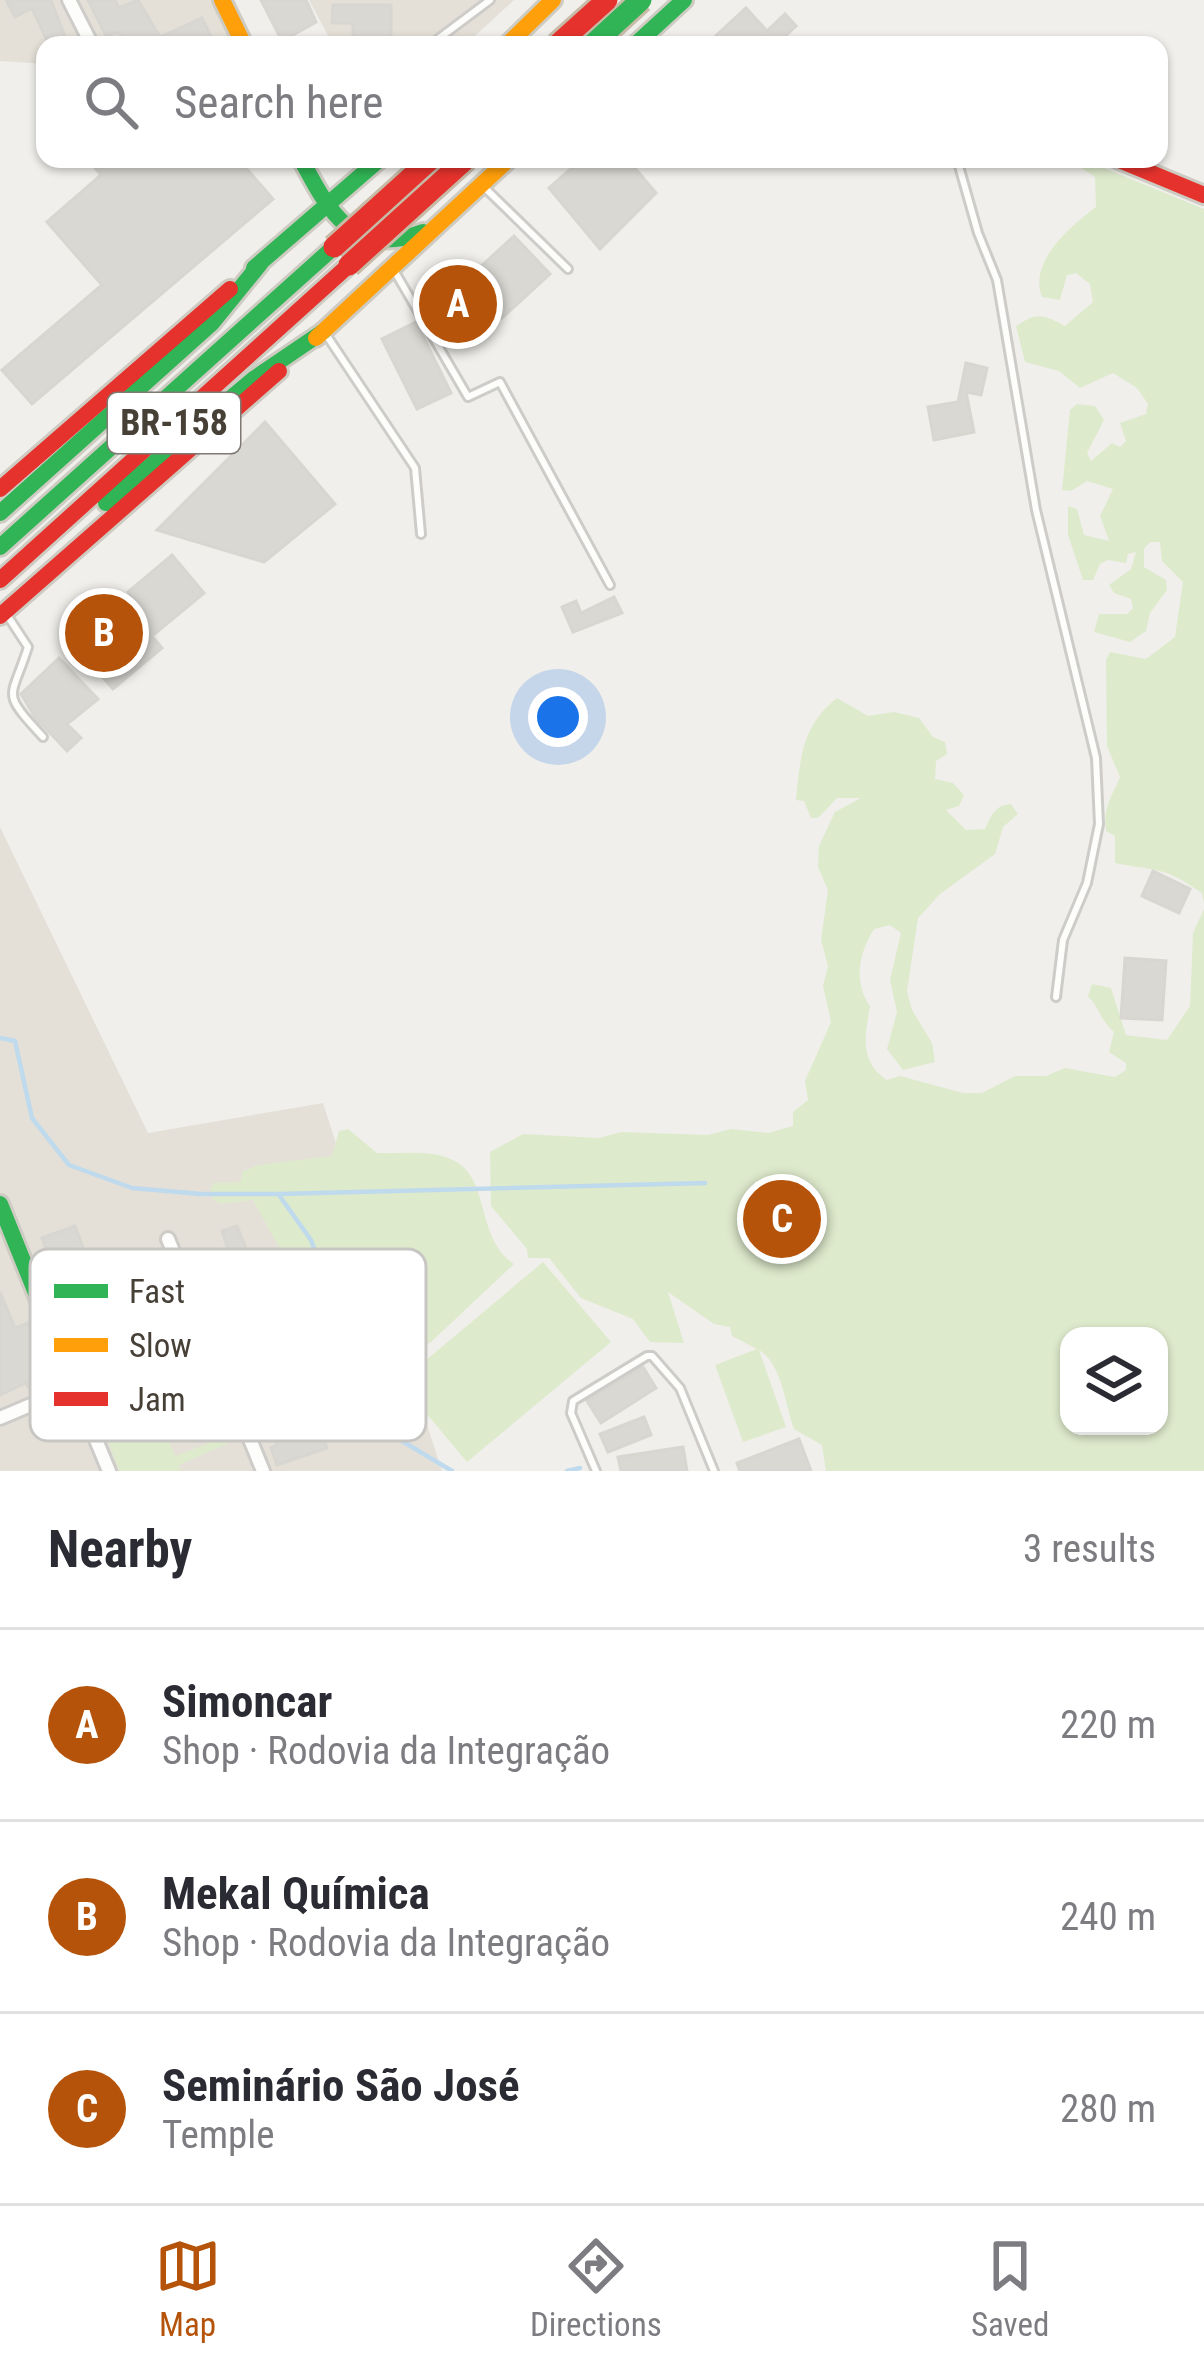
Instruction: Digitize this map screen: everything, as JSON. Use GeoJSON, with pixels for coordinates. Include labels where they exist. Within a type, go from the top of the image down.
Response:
{"type":"FeatureCollection","features":[{"type":"Feature","properties":{"kind":"main road"},"geometry":{"type":"LineString","coordinates":[[222,0],[240,36]]}},
{"type":"Feature","properties":{"kind":"main road"},"geometry":{"type":"LineString","coordinates":[[516,36],[553,0]]}},
{"type":"Feature","properties":{"kind":"main road"},"geometry":{"type":"LineString","coordinates":[[566,36],[604,0],[616,20],[616,36]]}},
{"type":"Feature","properties":{"kind":"main road"},"geometry":{"type":"LineString","coordinates":[[602,36],[641,0]]}},
{"type":"Feature","properties":{"kind":"main road"},"geometry":{"type":"LineString","coordinates":[[644,36],[684,0]]}},
{"type":"Feature","properties":{"kind":"main road"},"geometry":{"type":"LineString","coordinates":[[306,168],[325,207],[364,238],[399,245],[435,226]]}},
{"type":"Feature","properties":{"kind":"main road","name":"BR-158"},"geometry":{"type":"LineString","coordinates":[[0,489],[370,168]]}},
{"type":"Feature","properties":{"kind":"main road","name":"BR-158"},"geometry":{"type":"LineString","coordinates":[[0,580],[341,256],[423,168]]}},
{"type":"Feature","properties":{"kind":"main road","name":"BR-158"},"geometry":{"type":"LineString","coordinates":[[0,547],[341,256],[454,168]]}},
{"type":"Feature","properties":{"kind":"main road","name":"BR-158"},"geometry":{"type":"LineString","coordinates":[[2,607],[255,378],[324,331],[394,270],[499,168]]}},
{"type":"Feature","properties":{"kind":"main road"},"geometry":{"type":"LineString","coordinates":[[1140,168],[1204,195]]}},
{"type":"Feature","properties":{"kind":"main road","name":"BR-158"},"geometry":{"type":"LineString","coordinates":[[0,513],[212,323],[260,263]]}},
{"type":"Feature","properties":{"kind":"main road"},"geometry":{"type":"LineString","coordinates":[[0,1204],[30,1278]]}},
{"type":"Feature","properties":{"kind":"street"},"geometry":{"type":"LineString","coordinates":[[69,0],[87,36]]}},
{"type":"Feature","properties":{"kind":"street"},"geometry":{"type":"LineString","coordinates":[[169,1239],[173,1249]]}},
{"type":"Feature","properties":{"kind":"street"},"geometry":{"type":"LineString","coordinates":[[0,1418],[30,1405]]}},
{"type":"Feature","properties":{"kind":"street"},"geometry":{"type":"LineString","coordinates":[[96,1441],[109,1471]]}},
{"type":"Feature","properties":{"kind":"street"},"geometry":{"type":"LineString","coordinates":[[251,1441],[263,1471]]}},
{"type":"Feature","properties":{"kind":"lane"},"geometry":{"type":"LineString","coordinates":[[442,36],[490,0]]}},
{"type":"Feature","properties":{"kind":"lane"},"geometry":{"type":"LineString","coordinates":[[960,168],[997,280],[1036,510],[1096,758],[1099,824],[1087,883],[1063,940],[1056,997]]}},
{"type":"Feature","properties":{"kind":"lane"},"geometry":{"type":"LineString","coordinates":[[481,184],[568,269]]}},
{"type":"Feature","properties":{"kind":"lane"},"geometry":{"type":"LineString","coordinates":[[394,270],[468,397],[500,382],[610,585]]}},
{"type":"Feature","properties":{"kind":"lane"},"geometry":{"type":"LineString","coordinates":[[324,331],[415,468],[421,534]]}},
{"type":"Feature","properties":{"kind":"lane"},"geometry":{"type":"LineString","coordinates":[[2,607],[28,647],[8,689],[9,700],[14,712],[43,736]]}},
{"type":"Feature","properties":{"kind":"lane"},"geometry":{"type":"LineString","coordinates":[[596,1471],[571,1406],[583,1393],[652,1356],[680,1388],[714,1471]]}},
{"type":"Feature","properties":{"kind":"shaded area"},"geometry":{"type":"Polygon","coordinates":[[[0,0],[222,0],[240,36],[36,36],[36,63],[0,61],[0,0]]]}},
{"type":"Feature","properties":{"kind":"shaded area"},"geometry":{"type":"Polygon","coordinates":[[[309,0],[514,0],[475,36],[328,36],[309,0]]]}},
{"type":"Feature","properties":{"kind":"shaded area"},"geometry":{"type":"Polygon","coordinates":[[[0,827],[148,1133],[323,1103],[370,1249],[30,1249],[30,1441],[426,1441],[426,1422],[442,1471],[0,1471],[0,827]]]}},
{"type":"Feature","properties":{"kind":"green space"},"geometry":{"type":"Polygon","coordinates":[[[1081,168],[1104,168],[1204,209],[1204,903],[1202,893],[1168,874],[1115,863],[1115,836],[1106,831],[1105,822],[1120,777],[1107,746],[1106,660],[1110,652],[1146,659],[1175,637],[1183,582],[1162,561],[1160,542],[1150,542],[1144,549],[1144,567],[1166,580],[1167,590],[1150,613],[1146,631],[1130,642],[1094,632],[1099,614],[1127,614],[1133,608],[1131,599],[1114,593],[1109,585],[1131,569],[1136,552],[1128,554],[1126,563],[1108,560],[1100,564],[1093,580],[1083,580],[1068,535],[1068,506],[1077,509],[1084,535],[1109,541],[1100,516],[1113,489],[1087,481],[1071,491],[1062,490],[1070,410],[1077,404],[1095,406],[1104,420],[1087,453],[1091,461],[1112,443],[1120,447],[1126,441],[1120,423],[1146,414],[1148,404],[1137,388],[1113,373],[1080,388],[1059,371],[1025,362],[1016,326],[1040,316],[1065,326],[1093,302],[1090,284],[1076,273],[1067,275],[1060,300],[1042,297],[1039,284],[1054,246],[1096,207],[1095,177],[1081,168]]]}},
{"type":"Feature","properties":{"kind":"green space"},"geometry":{"type":"Polygon","coordinates":[[[837,698],[868,716],[894,712],[919,718],[933,737],[945,742],[947,754],[936,761],[935,779],[953,783],[964,795],[959,806],[946,810],[966,830],[985,829],[1001,806],[1011,804],[1018,814],[1003,827],[995,854],[940,894],[918,918],[907,991],[912,1010],[932,1043],[935,1062],[903,1070],[887,1049],[897,1012],[890,980],[901,933],[890,925],[874,929],[869,938],[860,968],[861,987],[870,1006],[866,1047],[872,1065],[887,1080],[900,1076],[963,1093],[982,1093],[1015,1076],[1046,1076],[1065,1068],[1115,1077],[1126,1070],[1126,1063],[1109,1052],[1114,1032],[1088,996],[1092,984],[1111,988],[1126,1035],[1167,1040],[1190,1006],[1193,933],[1204,909],[1204,1471],[826,1471],[822,1445],[794,1429],[778,1375],[759,1350],[786,1427],[743,1442],[715,1365],[757,1349],[732,1336],[730,1327],[714,1324],[668,1292],[684,1343],[650,1342],[633,1319],[581,1298],[549,1258],[528,1258],[527,1249],[491,1206],[490,1152],[523,1134],[708,1135],[731,1129],[768,1133],[793,1126],[793,1112],[808,1100],[805,1081],[831,1022],[823,986],[828,966],[821,940],[828,890],[818,867],[819,846],[835,812],[861,798],[837,798],[818,818],[811,818],[804,801],[796,800],[805,744],[816,720],[837,698]]]}},
{"type":"Feature","properties":{"kind":"green space"},"geometry":{"type":"Polygon","coordinates":[[[348,1129],[377,1153],[435,1154],[465,1169],[479,1194],[493,1239],[514,1264],[426,1345],[426,1249],[281,1249],[253,1200],[221,1204],[213,1200],[213,1183],[241,1182],[242,1172],[258,1165],[332,1156],[339,1131],[348,1129]]]}},
{"type":"Feature","properties":{"kind":"green space"},"geometry":{"type":"Polygon","coordinates":[[[543,1262],[611,1342],[467,1462],[426,1413],[426,1360],[543,1262]]]}},
{"type":"Feature","properties":{"kind":"green space"},"geometry":{"type":"Polygon","coordinates":[[[108,1441],[169,1441],[175,1456],[215,1441],[231,1442],[179,1465],[181,1471],[119,1471],[108,1441]]]}},
{"type":"Feature","properties":{"kind":"building"},"geometry":{"type":"Polygon","coordinates":[[[6,0],[51,0],[65,36],[45,36],[32,8],[15,17],[6,0]]]}},
{"type":"Feature","properties":{"kind":"building"},"geometry":{"type":"Polygon","coordinates":[[[88,0],[115,0],[119,8],[138,0],[159,36],[121,36],[119,32],[106,36],[88,0]]]}},
{"type":"Feature","properties":{"kind":"building"},"geometry":{"type":"Polygon","coordinates":[[[261,0],[306,0],[316,22],[291,36],[279,36],[261,0]]]}},
{"type":"Feature","properties":{"kind":"building"},"geometry":{"type":"Polygon","coordinates":[[[333,5],[391,5],[391,36],[353,36],[353,23],[332,23],[333,5]]]}},
{"type":"Feature","properties":{"kind":"building"},"geometry":{"type":"Polygon","coordinates":[[[746,8],[767,31],[785,14],[796,26],[785,36],[716,36],[746,8]]]}},
{"type":"Feature","properties":{"kind":"building"},"geometry":{"type":"Polygon","coordinates":[[[202,18],[211,36],[162,36],[202,18]]]}},
{"type":"Feature","properties":{"kind":"building"},"geometry":{"type":"Polygon","coordinates":[[[95,168],[246,168],[273,199],[32,404],[2,370],[102,285],[47,222],[101,175],[95,168]]]}},
{"type":"Feature","properties":{"kind":"building"},"geometry":{"type":"Polygon","coordinates":[[[572,168],[635,168],[656,193],[600,249],[549,188],[572,168]]]}},
{"type":"Feature","properties":{"kind":"building"},"geometry":{"type":"Polygon","coordinates":[[[514,236],[550,274],[502,318],[466,280],[514,236]]]}},
{"type":"Feature","properties":{"kind":"building"},"geometry":{"type":"Polygon","coordinates":[[[416,322],[451,393],[417,409],[382,339],[416,322]]]}},
{"type":"Feature","properties":{"kind":"building"},"geometry":{"type":"Polygon","coordinates":[[[966,363],[987,368],[981,395],[966,392],[974,432],[934,440],[928,407],[958,402],[966,363]]]}},
{"type":"Feature","properties":{"kind":"building"},"geometry":{"type":"Polygon","coordinates":[[[265,422],[335,504],[264,562],[157,530],[265,422]]]}},
{"type":"Feature","properties":{"kind":"building"},"geometry":{"type":"Polygon","coordinates":[[[172,555],[204,593],[152,636],[162,648],[113,689],[77,648],[134,600],[128,592],[172,555]]]}},
{"type":"Feature","properties":{"kind":"building"},"geometry":{"type":"Polygon","coordinates":[[[614,597],[622,613],[573,632],[562,607],[576,601],[581,613],[614,597]]]}},
{"type":"Feature","properties":{"kind":"building"},"geometry":{"type":"Polygon","coordinates":[[[59,658],[98,699],[67,724],[81,738],[67,751],[21,694],[59,658]]]}},
{"type":"Feature","properties":{"kind":"building"},"geometry":{"type":"Polygon","coordinates":[[[1153,871],[1190,889],[1179,913],[1142,896],[1153,871]]]}},
{"type":"Feature","properties":{"kind":"building"},"geometry":{"type":"Polygon","coordinates":[[[1125,958],[1166,961],[1162,1020],[1121,1018],[1125,958]]]}},
{"type":"Feature","properties":{"kind":"building"},"geometry":{"type":"Polygon","coordinates":[[[75,1226],[84,1249],[46,1249],[42,1238],[75,1226]]]}},
{"type":"Feature","properties":{"kind":"building"},"geometry":{"type":"Polygon","coordinates":[[[237,1226],[246,1249],[228,1249],[222,1231],[237,1226]]]}},
{"type":"Feature","properties":{"kind":"building"},"geometry":{"type":"Polygon","coordinates":[[[0,1292],[15,1328],[28,1323],[30,1329],[30,1386],[26,1383],[0,1395],[0,1292]]]}},
{"type":"Feature","properties":{"kind":"building"},"geometry":{"type":"Polygon","coordinates":[[[643,1367],[656,1388],[601,1423],[587,1401],[643,1367]]]}},
{"type":"Feature","properties":{"kind":"building"},"geometry":{"type":"Polygon","coordinates":[[[644,1417],[651,1435],[608,1452],[600,1434],[644,1417]]]}},
{"type":"Feature","properties":{"kind":"building"},"geometry":{"type":"Polygon","coordinates":[[[799,1439],[811,1471],[740,1471],[737,1463],[799,1439]]]}},
{"type":"Feature","properties":{"kind":"building"},"geometry":{"type":"Polygon","coordinates":[[[276,1441],[324,1441],[327,1448],[277,1465],[271,1448],[276,1441]]]}},
{"type":"Feature","properties":{"kind":"building"},"geometry":{"type":"Polygon","coordinates":[[[683,1447],[687,1471],[621,1471],[618,1457],[683,1447]]]}},
{"type":"Feature","properties":{"kind":"waterway"},"geometry":{"type":"LineString","coordinates":[[0,1038],[15,1041],[32,1118],[69,1165],[132,1188],[279,1194],[705,1183]]}},
{"type":"Feature","properties":{"kind":"waterway"},"geometry":{"type":"LineString","coordinates":[[279,1195],[314,1249]]}},
{"type":"Feature","properties":{"kind":"waterway"},"geometry":{"type":"LineString","coordinates":[[402,1441],[452,1471]]}},
{"type":"Feature","properties":{"kind":"waterway"},"geometry":{"type":"LineString","coordinates":[[567,1471],[580,1468]]}},
{"type":"Feature","properties":{"kind":"traffic: fast"},"geometry":{"type":"LineString","coordinates":[[602,36],[641,0]]}},
{"type":"Feature","properties":{"kind":"traffic: fast"},"geometry":{"type":"LineString","coordinates":[[645,36],[684,0]]}},
{"type":"Feature","properties":{"kind":"traffic: fast"},"geometry":{"type":"LineString","coordinates":[[306,168],[334,213],[362,235],[399,239],[423,232]]}},
{"type":"Feature","properties":{"kind":"traffic: fast"},"geometry":{"type":"LineString","coordinates":[[254,268],[370,168]]}},
{"type":"Feature","properties":{"kind":"traffic: fast"},"geometry":{"type":"LineString","coordinates":[[0,547],[334,247]]}},
{"type":"Feature","properties":{"kind":"traffic: fast"},"geometry":{"type":"LineString","coordinates":[[0,513],[212,323],[260,264]]}},
{"type":"Feature","properties":{"kind":"traffic: fast"},"geometry":{"type":"LineString","coordinates":[[106,503],[255,378],[324,331]]}},
{"type":"Feature","properties":{"kind":"traffic: fast"},"geometry":{"type":"LineString","coordinates":[[0,1204],[30,1278]]}},
{"type":"Feature","properties":{"kind":"traffic: slow"},"geometry":{"type":"LineString","coordinates":[[222,0],[240,36]]}},
{"type":"Feature","properties":{"kind":"traffic: slow"},"geometry":{"type":"LineString","coordinates":[[516,36],[553,0]]}},
{"type":"Feature","properties":{"kind":"traffic: slow"},"geometry":{"type":"LineString","coordinates":[[316,338],[499,168]]}},
{"type":"Feature","properties":{"kind":"traffic: jam"},"geometry":{"type":"LineString","coordinates":[[567,36],[607,0]]}},
{"type":"Feature","properties":{"kind":"traffic: jam"},"geometry":{"type":"LineString","coordinates":[[334,247],[421,168]]}},
{"type":"Feature","properties":{"kind":"traffic: jam"},"geometry":{"type":"LineString","coordinates":[[349,265],[456,168]]}},
{"type":"Feature","properties":{"kind":"traffic: jam"},"geometry":{"type":"LineString","coordinates":[[1139,168],[1204,195]]}},
{"type":"Feature","properties":{"kind":"traffic: jam"},"geometry":{"type":"LineString","coordinates":[[0,580],[349,265]]}},
{"type":"Feature","properties":{"kind":"traffic: jam"},"geometry":{"type":"LineString","coordinates":[[0,489],[230,289]]}},
{"type":"Feature","properties":{"kind":"traffic: jam"},"geometry":{"type":"LineString","coordinates":[[0,616],[279,371]]}},
{"type":"Feature","properties":{"kind":"place","name":"Simoncar"},"geometry":{"type":"Point","coordinates":[458,304]}},
{"type":"Feature","properties":{"kind":"place","name":"Mekal Química"},"geometry":{"type":"Point","coordinates":[104,633]}},
{"type":"Feature","properties":{"kind":"place","name":"Seminário São José"},"geometry":{"type":"Point","coordinates":[782,1219]}}]}
